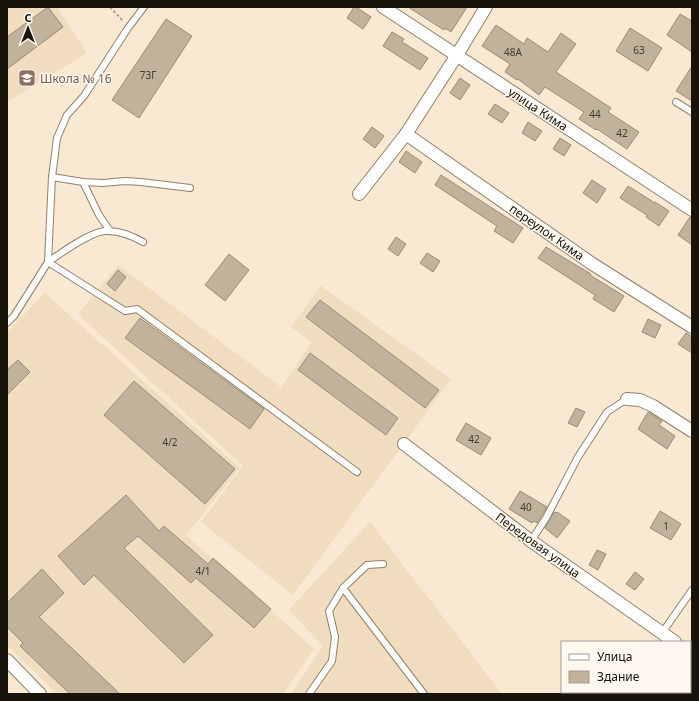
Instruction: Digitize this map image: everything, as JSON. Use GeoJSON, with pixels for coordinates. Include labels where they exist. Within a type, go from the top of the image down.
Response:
{"type":"FeatureCollection","features":[{"type":"Feature","properties":{"kind":"street","name":"улица Кима"},"geometry":{"type":"LineString","coordinates":[[383,7],[692,210]]}},
{"type":"Feature","properties":{"kind":"street"},"geometry":{"type":"LineString","coordinates":[[359,194],[406,134],[486,7]]}},
{"type":"Feature","properties":{"kind":"street","name":"переулок Кима"},"geometry":{"type":"LineString","coordinates":[[406,134],[591,263],[692,326]]}},
{"type":"Feature","properties":{"kind":"street"},"geometry":{"type":"LineString","coordinates":[[627,399],[640,400],[653,406],[692,431]]}},
{"type":"Feature","properties":{"kind":"street","name":"Передовая улица"},"geometry":{"type":"LineString","coordinates":[[404,444],[531,541],[674,641]]}},
{"type":"Feature","properties":{"kind":"street"},"geometry":{"type":"LineString","coordinates":[[7,660],[40,694]]}},
{"type":"Feature","properties":{"kind":"lane"},"geometry":{"type":"LineString","coordinates":[[48,262],[52,177],[57,138],[67,115],[84,96],[128,28],[144,7]]}},
{"type":"Feature","properties":{"kind":"lane"},"geometry":{"type":"LineString","coordinates":[[676,102],[692,112]]}},
{"type":"Feature","properties":{"kind":"lane"},"geometry":{"type":"LineString","coordinates":[[52,177],[83,182],[103,183],[125,181],[190,188]]}},
{"type":"Feature","properties":{"kind":"lane"},"geometry":{"type":"LineString","coordinates":[[83,182],[99,215],[110,231]]}},
{"type":"Feature","properties":{"kind":"lane"},"geometry":{"type":"LineString","coordinates":[[7,323],[14,316],[48,262],[74,245],[90,236],[104,231],[127,233],[143,242]]}},
{"type":"Feature","properties":{"kind":"lane"},"geometry":{"type":"LineString","coordinates":[[48,262],[125,311],[137,309],[357,472]]}},
{"type":"Feature","properties":{"kind":"lane"},"geometry":{"type":"LineString","coordinates":[[531,541],[546,518],[578,457],[607,412],[627,399]]}},
{"type":"Feature","properties":{"kind":"lane"},"geometry":{"type":"LineString","coordinates":[[309,694],[332,661],[335,637],[329,611],[343,588],[367,565],[384,564]]}},
{"type":"Feature","properties":{"kind":"lane"},"geometry":{"type":"LineString","coordinates":[[343,588],[424,694]]}},
{"type":"Feature","properties":{"kind":"lane"},"geometry":{"type":"LineString","coordinates":[[662,633],[692,590]]}},
{"type":"Feature","properties":{"kind":"path"},"geometry":{"type":"LineString","coordinates":[[110,7],[128,28]]}},
{"type":"Feature","properties":{"kind":"shaded area","name":"Школа № 16"},"geometry":{"type":"Polygon","coordinates":[[[7,7],[57,7],[87,53],[7,102],[7,7]]]}},
{"type":"Feature","properties":{"kind":"shaded area"},"geometry":{"type":"Polygon","coordinates":[[[118,265],[281,387],[312,342],[291,327],[321,286],[451,379],[293,595],[201,522],[243,466],[78,314],[118,265]]]}},
{"type":"Feature","properties":{"kind":"shaded area"},"geometry":{"type":"Polygon","coordinates":[[[45,293],[240,468],[186,535],[314,649],[283,694],[57,694],[7,645],[7,332],[45,293]]]}},
{"type":"Feature","properties":{"kind":"shaded area"},"geometry":{"type":"Polygon","coordinates":[[[370,522],[502,694],[291,694],[323,646],[289,610],[370,522]]]}},
{"type":"Feature","properties":{"kind":"building"},"geometry":{"type":"Polygon","coordinates":[[[48,7],[63,27],[7,69],[7,37],[48,7]]]}},
{"type":"Feature","properties":{"kind":"building"},"geometry":{"type":"Polygon","coordinates":[[[354,7],[371,17],[363,29],[347,18],[354,7]]]}},
{"type":"Feature","properties":{"kind":"building"},"geometry":{"type":"Polygon","coordinates":[[[408,7],[467,7],[451,32],[445,28],[444,30],[408,7]]]}},
{"type":"Feature","properties":{"kind":"building"},"geometry":{"type":"Polygon","coordinates":[[[680,14],[692,21],[692,52],[667,35],[680,14]]]}},
{"type":"Feature","properties":{"kind":"building"},"geometry":{"type":"Polygon","coordinates":[[[166,19],[192,36],[139,118],[112,100],[166,19]]]}},
{"type":"Feature","properties":{"kind":"building"},"geometry":{"type":"Polygon","coordinates":[[[496,25],[524,44],[527,38],[548,52],[561,33],[576,44],[556,72],[611,108],[608,112],[639,132],[627,149],[579,119],[584,112],[545,87],[539,95],[518,79],[517,80],[505,72],[510,64],[482,46],[496,25]]]}},
{"type":"Feature","properties":{"kind":"building"},"geometry":{"type":"Polygon","coordinates":[[[630,28],[662,48],[648,71],[616,51],[630,28]]]}},
{"type":"Feature","properties":{"kind":"building"},"geometry":{"type":"Polygon","coordinates":[[[392,32],[404,39],[402,42],[428,58],[420,70],[383,46],[392,32]]]}},
{"type":"Feature","properties":{"kind":"building"},"geometry":{"type":"Polygon","coordinates":[[[692,66],[692,101],[676,91],[692,66]]]}},
{"type":"Feature","properties":{"kind":"building"},"geometry":{"type":"Polygon","coordinates":[[[460,78],[470,85],[460,100],[450,93],[460,78]]]}},
{"type":"Feature","properties":{"kind":"building"},"geometry":{"type":"Polygon","coordinates":[[[495,104],[509,113],[502,123],[488,114],[495,104]]]}},
{"type":"Feature","properties":{"kind":"building"},"geometry":{"type":"Polygon","coordinates":[[[528,122],[542,131],[535,141],[522,133],[528,122]]]}},
{"type":"Feature","properties":{"kind":"building"},"geometry":{"type":"Polygon","coordinates":[[[372,127],[384,136],[375,148],[363,139],[372,127]]]}},
{"type":"Feature","properties":{"kind":"building"},"geometry":{"type":"Polygon","coordinates":[[[560,138],[571,145],[564,156],[553,149],[560,138]]]}},
{"type":"Feature","properties":{"kind":"building"},"geometry":{"type":"Polygon","coordinates":[[[406,151],[422,162],[415,173],[399,162],[406,151]]]}},
{"type":"Feature","properties":{"kind":"building"},"geometry":{"type":"Polygon","coordinates":[[[441,175],[523,228],[513,243],[494,231],[497,226],[435,185],[441,175]]]}},
{"type":"Feature","properties":{"kind":"building"},"geometry":{"type":"Polygon","coordinates":[[[592,180],[606,189],[597,203],[583,193],[592,180]]]}},
{"type":"Feature","properties":{"kind":"building"},"geometry":{"type":"Polygon","coordinates":[[[628,186],[669,211],[659,226],[646,217],[647,215],[620,198],[628,186]]]}},
{"type":"Feature","properties":{"kind":"building"},"geometry":{"type":"Polygon","coordinates":[[[690,217],[692,217],[692,245],[678,235],[690,217]]]}},
{"type":"Feature","properties":{"kind":"building"},"geometry":{"type":"Polygon","coordinates":[[[396,237],[406,244],[398,256],[388,249],[396,237]]]}},
{"type":"Feature","properties":{"kind":"building"},"geometry":{"type":"Polygon","coordinates":[[[546,247],[624,296],[614,312],[593,299],[595,295],[538,258],[546,247]]]}},
{"type":"Feature","properties":{"kind":"building"},"geometry":{"type":"Polygon","coordinates":[[[427,253],[440,261],[433,272],[420,263],[427,253]]]}},
{"type":"Feature","properties":{"kind":"building"},"geometry":{"type":"Polygon","coordinates":[[[229,254],[249,270],[225,301],[205,285],[229,254]]]}},
{"type":"Feature","properties":{"kind":"building"},"geometry":{"type":"Polygon","coordinates":[[[118,270],[126,277],[115,291],[107,284],[118,270]]]}},
{"type":"Feature","properties":{"kind":"building"},"geometry":{"type":"Polygon","coordinates":[[[320,300],[439,390],[425,408],[306,317],[320,300]]]}},
{"type":"Feature","properties":{"kind":"building"},"geometry":{"type":"Polygon","coordinates":[[[140,318],[264,409],[250,429],[125,338],[140,318]]]}},
{"type":"Feature","properties":{"kind":"building"},"geometry":{"type":"Polygon","coordinates":[[[648,319],[661,325],[655,338],[642,332],[648,319]]]}},
{"type":"Feature","properties":{"kind":"building"},"geometry":{"type":"Polygon","coordinates":[[[686,333],[692,337],[692,353],[678,344],[686,333]]]}},
{"type":"Feature","properties":{"kind":"building"},"geometry":{"type":"Polygon","coordinates":[[[310,353],[398,418],[386,435],[298,370],[310,353]]]}},
{"type":"Feature","properties":{"kind":"building"},"geometry":{"type":"Polygon","coordinates":[[[18,360],[30,372],[7,395],[7,370],[18,360]]]}},
{"type":"Feature","properties":{"kind":"building"},"geometry":{"type":"Polygon","coordinates":[[[134,381],[235,469],[205,504],[104,415],[134,381]]]}},
{"type":"Feature","properties":{"kind":"building"},"geometry":{"type":"Polygon","coordinates":[[[576,408],[585,412],[577,427],[568,423],[576,408]]]}},
{"type":"Feature","properties":{"kind":"building"},"geometry":{"type":"Polygon","coordinates":[[[648,412],[662,421],[659,425],[675,436],[667,449],[638,429],[648,412]]]}},
{"type":"Feature","properties":{"kind":"building"},"geometry":{"type":"Polygon","coordinates":[[[466,423],[491,438],[481,455],[456,440],[466,423]]]}},
{"type":"Feature","properties":{"kind":"building"},"geometry":{"type":"Polygon","coordinates":[[[520,491],[547,507],[537,523],[534,521],[532,523],[509,509],[520,491]]]}},
{"type":"Feature","properties":{"kind":"building"},"geometry":{"type":"Polygon","coordinates":[[[126,495],[159,531],[164,526],[208,564],[213,558],[271,609],[254,628],[196,578],[191,583],[138,536],[124,548],[213,635],[184,663],[94,575],[84,585],[58,556],[126,495]]]}},
{"type":"Feature","properties":{"kind":"building"},"geometry":{"type":"Polygon","coordinates":[[[660,511],[681,524],[671,540],[650,528],[660,511]]]}},
{"type":"Feature","properties":{"kind":"building"},"geometry":{"type":"Polygon","coordinates":[[[554,512],[557,512],[570,521],[557,538],[545,528],[554,512]]]}},
{"type":"Feature","properties":{"kind":"building"},"geometry":{"type":"Polygon","coordinates":[[[597,550],[606,554],[598,570],[589,565],[597,550]]]}},
{"type":"Feature","properties":{"kind":"building"},"geometry":{"type":"Polygon","coordinates":[[[42,569],[64,593],[39,617],[120,694],[70,694],[20,646],[23,643],[7,627],[7,603],[42,569]]]}},
{"type":"Feature","properties":{"kind":"building"},"geometry":{"type":"Polygon","coordinates":[[[635,572],[644,579],[635,590],[626,584],[635,572]]]}},
{"type":"Feature","properties":{"kind":"place","name":"Школа № 16"},"geometry":{"type":"Point","coordinates":[27,78]}}]}
